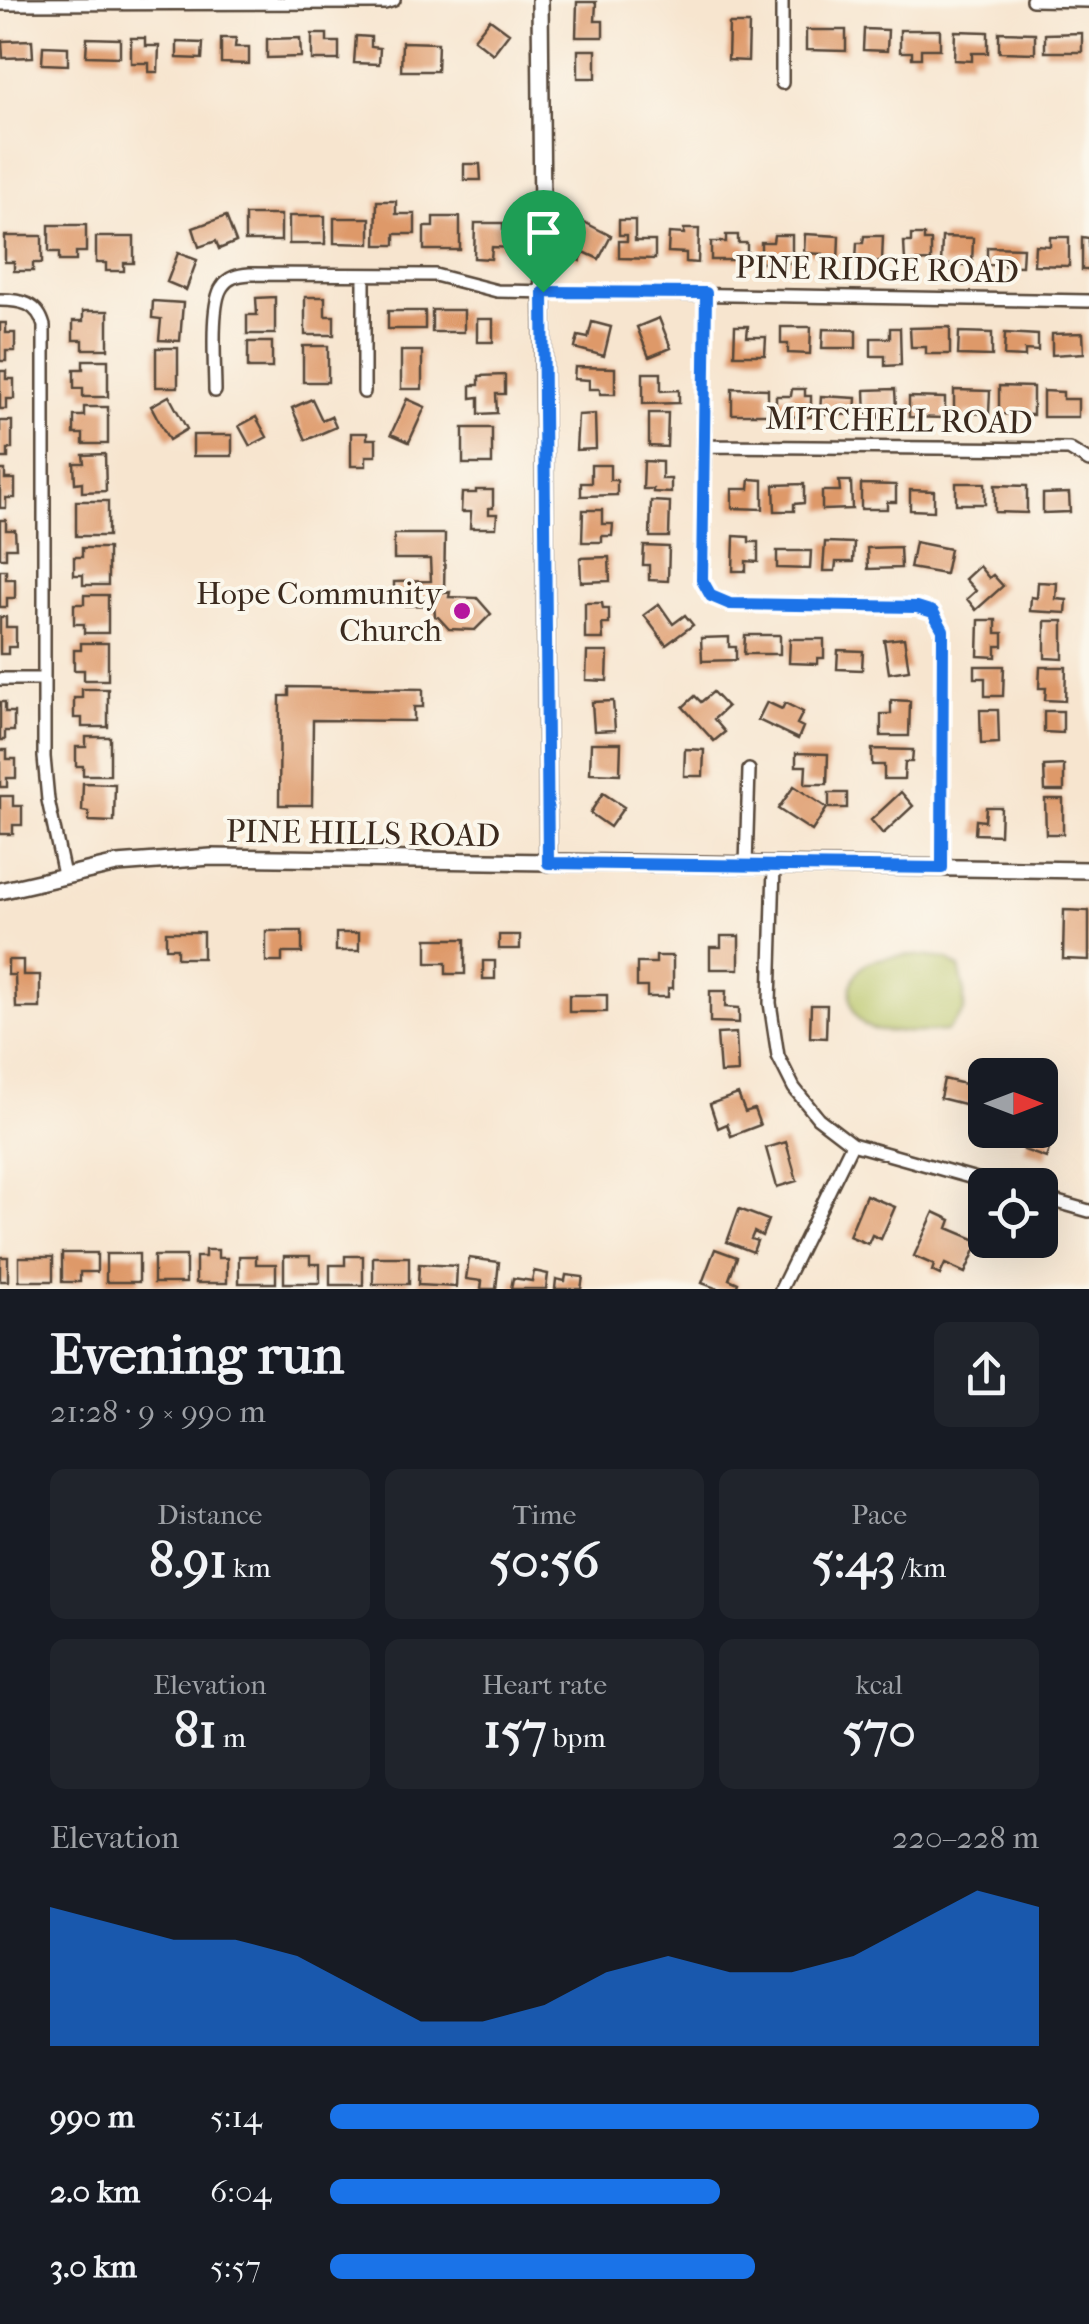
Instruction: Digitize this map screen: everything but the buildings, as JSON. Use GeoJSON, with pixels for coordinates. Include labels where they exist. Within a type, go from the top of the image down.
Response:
{"type":"FeatureCollection","features":[{"type":"Feature","properties":{"kind":"main road"},"geometry":{"type":"LineString","coordinates":[[540,0],[548,863]]}},
{"type":"Feature","properties":{"kind":"main road","name":"PINE HILLS ROAD"},"geometry":{"type":"LineString","coordinates":[[0,891],[116,864],[211,858],[1089,870]]}},
{"type":"Feature","properties":{"kind":"street"},"geometry":{"type":"LineString","coordinates":[[0,4],[394,0]]}},
{"type":"Feature","properties":{"kind":"street"},"geometry":{"type":"LineString","coordinates":[[782,0],[782,83]]}},
{"type":"Feature","properties":{"kind":"street"},"geometry":{"type":"LineString","coordinates":[[1032,0],[1089,1]]}},
{"type":"Feature","properties":{"kind":"street","name":"PINE RIDGE ROAD"},"geometry":{"type":"LineString","coordinates":[[215,391],[215,305],[226,282],[250,274],[435,275],[497,291],[1089,301]]}},
{"type":"Feature","properties":{"kind":"street"},"geometry":{"type":"LineString","coordinates":[[364,275],[364,392]]}},
{"type":"Feature","properties":{"kind":"street"},"geometry":{"type":"LineString","coordinates":[[706,293],[702,580],[711,596],[730,604],[917,607],[933,612],[943,630],[942,868]]}},
{"type":"Feature","properties":{"kind":"street"},"geometry":{"type":"LineString","coordinates":[[0,300],[30,304],[44,326],[46,785],[64,875]]}},
{"type":"Feature","properties":{"kind":"street","name":"MITCHELL ROAD"},"geometry":{"type":"LineString","coordinates":[[704,446],[1070,449],[1089,461]]}},
{"type":"Feature","properties":{"kind":"street"},"geometry":{"type":"LineString","coordinates":[[0,679],[44,679]]}},
{"type":"Feature","properties":{"kind":"street"},"geometry":{"type":"LineString","coordinates":[[746,866],[749,770]]}},
{"type":"Feature","properties":{"kind":"street"},"geometry":{"type":"LineString","coordinates":[[774,866],[770,1003],[778,1056],[794,1088],[818,1118],[852,1144],[968,1177]]}},
{"type":"Feature","properties":{"kind":"street"},"geometry":{"type":"LineString","coordinates":[[781,1289],[852,1144]]}},
{"type":"Feature","properties":{"kind":"street"},"geometry":{"type":"LineString","coordinates":[[1058,1202],[1089,1211]]}},
{"type":"Feature","properties":{"kind":"green space"},"geometry":{"type":"Polygon","coordinates":[[[910,955],[947,959],[959,968],[964,1011],[947,1031],[875,1030],[855,1014],[851,988],[858,971],[874,960],[910,955]]]}},
{"type":"Feature","properties":{"kind":"place","name":"Hope Community Church"},"geometry":{"type":"Point","coordinates":[462,611]}},
{"type":"Feature","properties":{"kind":"route"},"geometry":{"type":"LineString","coordinates":[[543,292],[706,293],[702,580],[711,596],[730,604],[917,607],[933,612],[943,630],[942,868],[548,863],[543,292]]}}]}
